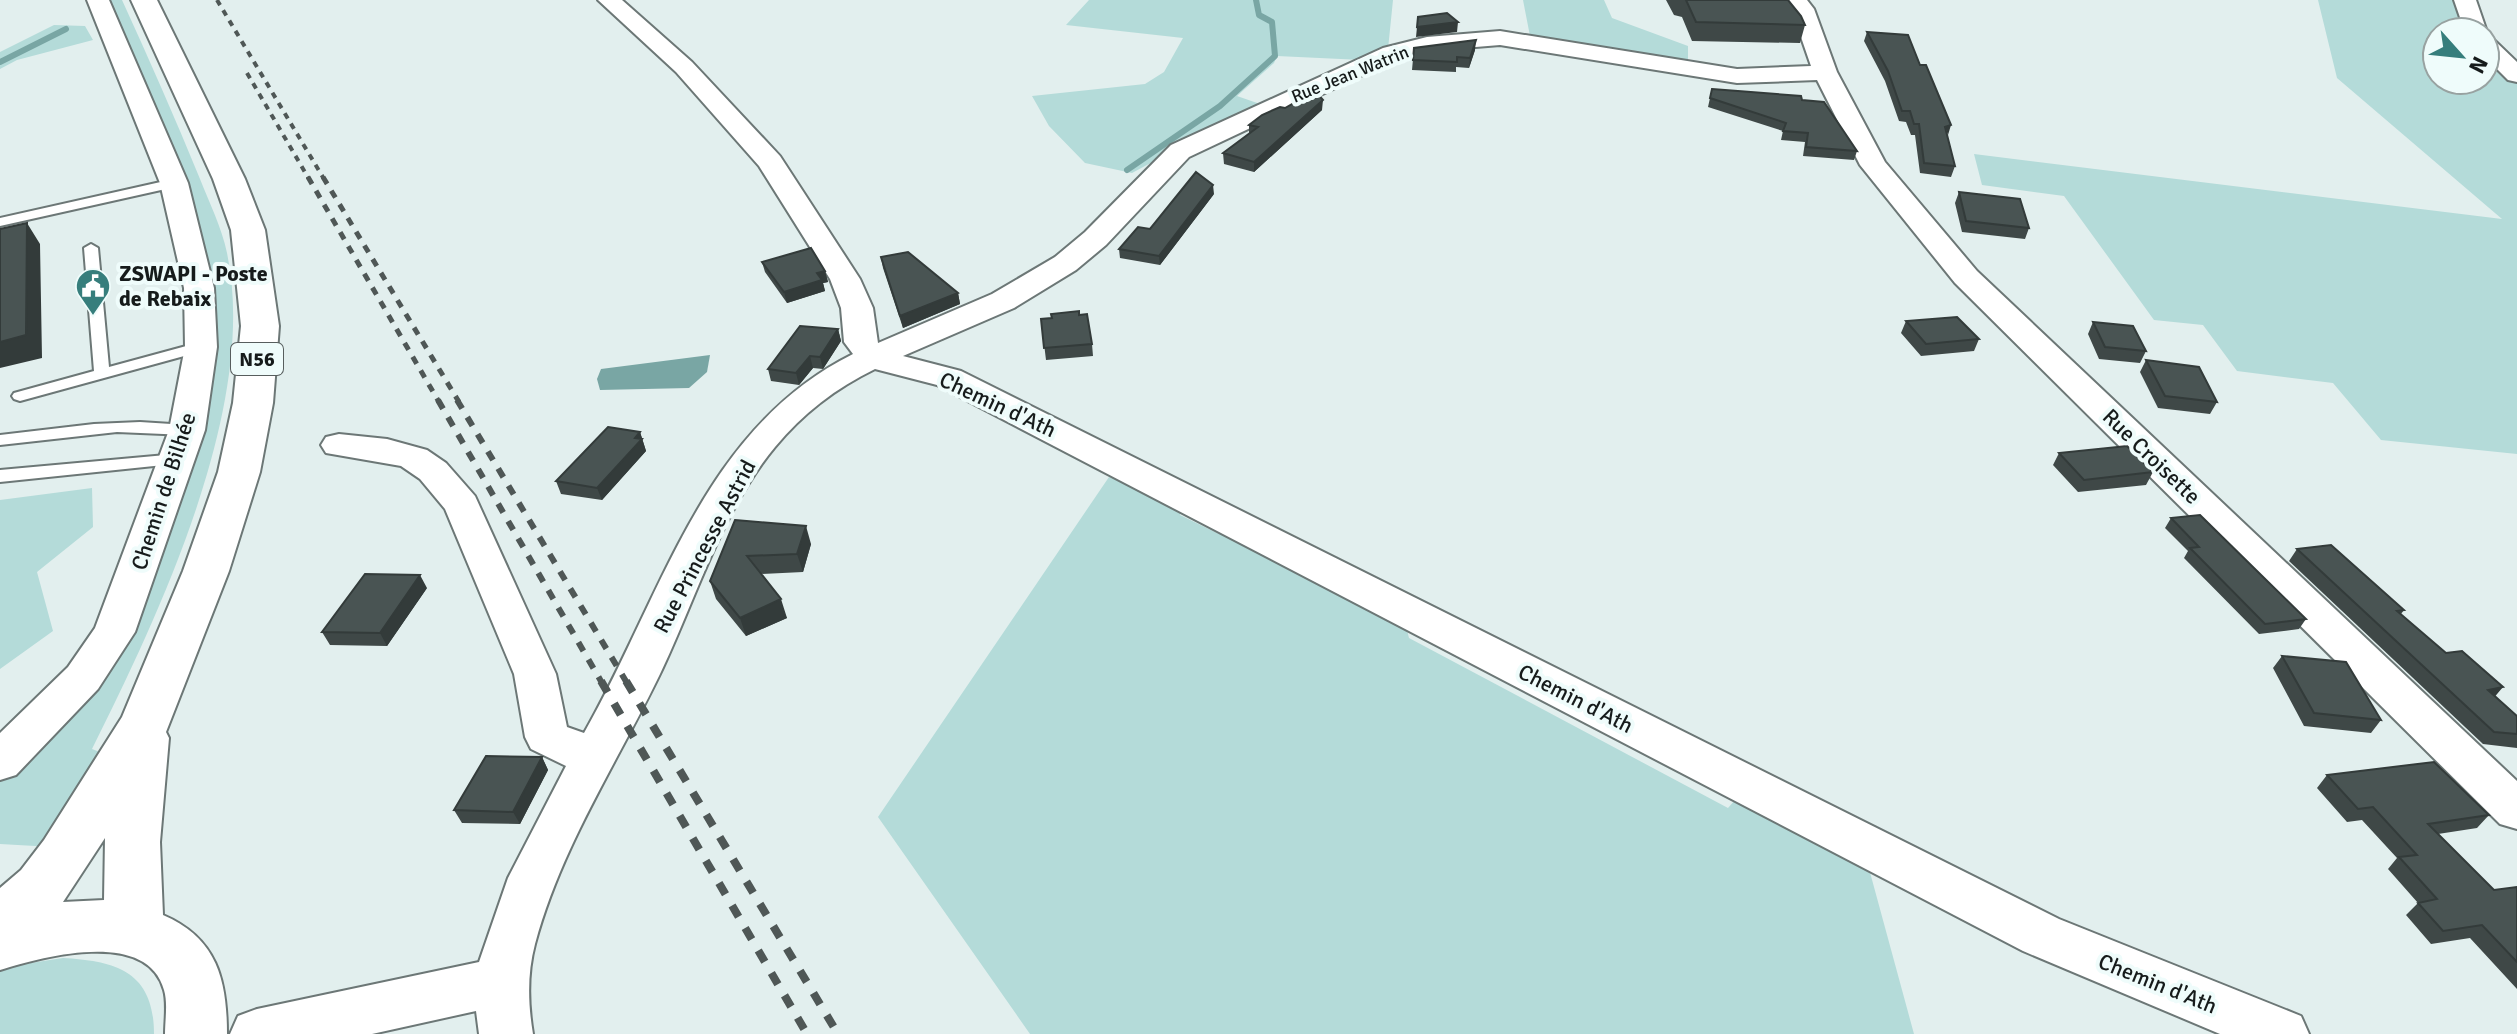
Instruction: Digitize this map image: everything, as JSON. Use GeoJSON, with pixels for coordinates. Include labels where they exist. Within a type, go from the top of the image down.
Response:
{"type":"FeatureCollection","features":[{"type":"Feature","properties":{"kind":"highway","name":"N56"},"geometry":{"type":"LineString","coordinates":[[0,924],[41,887],[64,857],[145,723],[206,571],[239,472],[253,403],[260,326],[255,272],[243,217],[229,179],[144,0]]}},
{"type":"Feature","properties":{"kind":"highway","name":"N56"},"geometry":{"type":"LineString","coordinates":[[134,930],[132,842],[145,723]]}},
{"type":"Feature","properties":{"kind":"highway"},"geometry":{"type":"LineString","coordinates":[[0,944],[55,929],[97,926],[134,930],[169,945],[192,971],[201,1006],[196,1034]]}},
{"type":"Feature","properties":{"kind":"street","name":"Chemin de Bilhée"},"geometry":{"type":"LineString","coordinates":[[0,762],[83,678],[114,632],[182,444],[201,347],[199,288],[174,183],[98,0]]}},
{"type":"Feature","properties":{"kind":"street"},"geometry":{"type":"LineString","coordinates":[[609,0],[684,67],[770,162],[845,279],[857,308],[860,342],[873,358]]}},
{"type":"Feature","properties":{"kind":"street"},"geometry":{"type":"LineString","coordinates":[[1795,0],[1803,9],[1825,72]]}},
{"type":"Feature","properties":{"kind":"street","name":"Rue Jean Watrin"},"geometry":{"type":"LineString","coordinates":[[873,358],[1031,286],[1083,250],[1157,170],[1180,151],[1391,53],[1459,40],[1500,38],[1737,76],[1825,72]]}},
{"type":"Feature","properties":{"kind":"street"},"geometry":{"type":"LineString","coordinates":[[2501,60],[2517,75]]}},
{"type":"Feature","properties":{"kind":"street","name":"Rue Croisette"},"geometry":{"type":"LineString","coordinates":[[1825,72],[1873,165],[1966,277],[2517,810]]}},
{"type":"Feature","properties":{"kind":"street","name":"Rue Princesse Astrid"},"geometry":{"type":"LineString","coordinates":[[506,1034],[500,982],[510,942],[540,862],[631,689],[722,502],[763,436],[790,409],[832,379],[873,358]]}},
{"type":"Feature","properties":{"kind":"street","name":"Chemin d'Ath"},"geometry":{"type":"LineString","coordinates":[[873,358],[949,378],[2041,935],[2282,1034]]}},
{"type":"Feature","properties":{"kind":"street"},"geometry":{"type":"LineString","coordinates":[[339,445],[387,450],[414,458],[433,471],[462,505],[516,623],[535,674],[547,737],[566,748],[595,753]]}},
{"type":"Feature","properties":{"kind":"street"},"geometry":{"type":"LineString","coordinates":[[257,1034],[500,982]]}},
{"type":"Feature","properties":{"kind":"lane"},"geometry":{"type":"LineString","coordinates":[[0,222],[174,183]]}},
{"type":"Feature","properties":{"kind":"lane"},"geometry":{"type":"LineString","coordinates":[[91,248],[102,374]]}},
{"type":"Feature","properties":{"kind":"lane"},"geometry":{"type":"LineString","coordinates":[[20,396],[201,347]]}},
{"type":"Feature","properties":{"kind":"lane"},"geometry":{"type":"LineString","coordinates":[[0,440],[114,425],[147,424],[182,444]]}},
{"type":"Feature","properties":{"kind":"lane"},"geometry":{"type":"LineString","coordinates":[[0,476],[182,444]]}},
{"type":"Feature","properties":{"kind":"shaded area"},"geometry":{"type":"Polygon","coordinates":[[[106,0],[122,0],[222,234],[233,312],[229,375],[216,441],[173,573],[92,749],[105,754],[53,847],[0,844],[0,778],[113,658],[209,268],[178,165],[106,0]]]}},
{"type":"Feature","properties":{"kind":"shaded area"},"geometry":{"type":"Polygon","coordinates":[[[1089,0],[1393,0],[1388,49],[1362,60],[1277,56],[1274,63],[1237,96],[1260,104],[1132,173],[1085,163],[1049,126],[1032,96],[1145,84],[1164,72],[1183,38],[1066,25],[1089,0]]]}},
{"type":"Feature","properties":{"kind":"shaded area"},"geometry":{"type":"Polygon","coordinates":[[[1523,0],[1604,0],[1612,18],[1688,46],[1688,61],[1530,36],[1523,0]]]}},
{"type":"Feature","properties":{"kind":"shaded area"},"geometry":{"type":"Polygon","coordinates":[[[2318,0],[2458,0],[2464,16],[2421,16],[2421,96],[2501,96],[2501,72],[2517,84],[2517,454],[2381,440],[2333,383],[2237,371],[2203,325],[2154,320],[2064,196],[1982,185],[1974,154],[2502,219],[2337,78],[2318,0]]]}},
{"type":"Feature","properties":{"kind":"shaded area"},"geometry":{"type":"Polygon","coordinates":[[[54,25],[85,26],[93,40],[17,60],[0,69],[0,52],[54,25]]]}},
{"type":"Feature","properties":{"kind":"shaded area"},"geometry":{"type":"Polygon","coordinates":[[[710,355],[707,372],[689,388],[600,390],[597,379],[601,369],[710,355]]]}},
{"type":"Feature","properties":{"kind":"shaded area"},"geometry":{"type":"Polygon","coordinates":[[[1109,477],[1137,484],[1182,507],[1180,515],[1219,534],[1229,532],[1406,626],[1409,638],[1728,808],[1735,800],[1868,865],[1914,1034],[1030,1034],[878,817],[1109,477]]]}},
{"type":"Feature","properties":{"kind":"shaded area"},"geometry":{"type":"Polygon","coordinates":[[[92,488],[93,527],[37,572],[53,631],[0,669],[0,500],[92,488]]]}},
{"type":"Feature","properties":{"kind":"shaded area"},"geometry":{"type":"Polygon","coordinates":[[[63,958],[100,962],[129,974],[147,996],[154,1034],[0,1034],[0,971],[63,958]]]}},
{"type":"Feature","properties":{"kind":"building"},"geometry":{"type":"Polygon","coordinates":[[[1686,0],[1788,0],[1805,25],[1696,22],[1686,0]]]}},
{"type":"Feature","properties":{"kind":"building"},"geometry":{"type":"Polygon","coordinates":[[[1447,13],[1458,22],[1417,27],[1418,17],[1447,13]]]}},
{"type":"Feature","properties":{"kind":"building"},"geometry":{"type":"Polygon","coordinates":[[[1867,32],[1908,35],[1920,65],[1926,65],[1951,125],[1945,127],[1955,166],[1924,163],[1919,124],[1914,124],[1910,111],[1902,111],[1888,71],[1867,32]]]}},
{"type":"Feature","properties":{"kind":"building"},"geometry":{"type":"Polygon","coordinates":[[[1476,40],[1470,58],[1457,57],[1457,62],[1413,60],[1414,48],[1476,40]]]}},
{"type":"Feature","properties":{"kind":"building"},"geometry":{"type":"Polygon","coordinates":[[[1712,89],[1801,96],[1802,100],[1824,102],[1857,151],[1806,147],[1808,133],[1783,131],[1786,123],[1710,98],[1712,89]]]}},
{"type":"Feature","properties":{"kind":"building"},"geometry":{"type":"Polygon","coordinates":[[[1315,91],[1323,100],[1254,162],[1223,153],[1258,127],[1249,125],[1262,115],[1280,107],[1285,108],[1315,91]]]}},
{"type":"Feature","properties":{"kind":"building"},"geometry":{"type":"Polygon","coordinates":[[[1196,172],[1213,185],[1159,256],[1119,249],[1138,227],[1150,229],[1196,172]]]}},
{"type":"Feature","properties":{"kind":"building"},"geometry":{"type":"Polygon","coordinates":[[[1959,192],[2020,199],[2029,228],[1966,221],[1959,192]]]}},
{"type":"Feature","properties":{"kind":"building"},"geometry":{"type":"Polygon","coordinates":[[[27,223],[26,335],[0,342],[0,229],[27,223]]]}},
{"type":"Feature","properties":{"kind":"building"},"geometry":{"type":"Polygon","coordinates":[[[811,248],[825,271],[817,273],[822,280],[784,292],[762,262],[811,248]]]}},
{"type":"Feature","properties":{"kind":"building"},"geometry":{"type":"Polygon","coordinates":[[[908,252],[958,293],[900,316],[881,257],[908,252]]]}},
{"type":"Feature","properties":{"kind":"building"},"geometry":{"type":"Polygon","coordinates":[[[1079,311],[1079,315],[1087,314],[1092,344],[1044,348],[1041,319],[1052,318],[1051,314],[1079,311]]]}},
{"type":"Feature","properties":{"kind":"building"},"geometry":{"type":"Polygon","coordinates":[[[1957,317],[1979,339],[1926,344],[1906,321],[1957,317]]]}},
{"type":"Feature","properties":{"kind":"building"},"geometry":{"type":"Polygon","coordinates":[[[2093,322],[2133,326],[2146,351],[2105,347],[2093,322]]]}},
{"type":"Feature","properties":{"kind":"building"},"geometry":{"type":"Polygon","coordinates":[[[800,326],[838,329],[820,357],[810,356],[796,373],[768,369],[800,326]]]}},
{"type":"Feature","properties":{"kind":"building"},"geometry":{"type":"Polygon","coordinates":[[[2146,360],[2199,367],[2217,402],[2165,396],[2146,360]]]}},
{"type":"Feature","properties":{"kind":"building"},"geometry":{"type":"Polygon","coordinates":[[[608,427],[640,432],[635,438],[642,439],[597,488],[556,481],[608,427]]]}},
{"type":"Feature","properties":{"kind":"building"},"geometry":{"type":"Polygon","coordinates":[[[2127,446],[2153,472],[2084,480],[2059,453],[2127,446]]]}},
{"type":"Feature","properties":{"kind":"building"},"geometry":{"type":"Polygon","coordinates":[[[2200,515],[2306,619],[2265,624],[2190,548],[2199,547],[2171,518],[2200,515]]]}},
{"type":"Feature","properties":{"kind":"building"},"geometry":{"type":"Polygon","coordinates":[[[735,520],[806,526],[797,554],[747,556],[781,599],[740,618],[710,581],[735,520]]]}},
{"type":"Feature","properties":{"kind":"building"},"geometry":{"type":"Polygon","coordinates":[[[2331,545],[2404,610],[2397,611],[2446,653],[2462,651],[2503,687],[2488,690],[2517,716],[2517,734],[2494,732],[2297,549],[2331,545]]]}},
{"type":"Feature","properties":{"kind":"building"},"geometry":{"type":"Polygon","coordinates":[[[365,574],[420,575],[380,633],[322,632],[365,574]]]}},
{"type":"Feature","properties":{"kind":"building"},"geometry":{"type":"Polygon","coordinates":[[[2282,656],[2346,662],[2381,720],[2314,713],[2282,656]]]}},
{"type":"Feature","properties":{"kind":"building"},"geometry":{"type":"Polygon","coordinates":[[[486,756],[542,757],[513,812],[454,810],[486,756]]]}},
{"type":"Feature","properties":{"kind":"building"},"geometry":{"type":"Polygon","coordinates":[[[2434,762],[2489,815],[2428,824],[2494,890],[2517,887],[2517,962],[2482,925],[2443,931],[2418,903],[2437,899],[2399,857],[2417,855],[2373,807],[2358,809],[2327,775],[2434,762]]]}},
{"type":"Feature","properties":{"kind":"waterway"},"geometry":{"type":"LineString","coordinates":[[1127,170],[1220,106],[1275,56],[1272,22],[1259,15],[1256,0]]}},
{"type":"Feature","properties":{"kind":"waterway"},"geometry":{"type":"LineString","coordinates":[[0,62],[66,29]]}},
{"type":"Feature","properties":{"kind":"railway"},"geometry":{"type":"LineString","coordinates":[[217,0],[324,179]]}},
{"type":"Feature","properties":{"kind":"railway"},"geometry":{"type":"LineString","coordinates":[[247,73],[309,179]]}},
{"type":"Feature","properties":{"kind":"railway"},"geometry":{"type":"LineString","coordinates":[[308,177],[439,402]]}},
{"type":"Feature","properties":{"kind":"railway"},"geometry":{"type":"LineString","coordinates":[[323,177],[459,402]]}},
{"type":"Feature","properties":{"kind":"railway"},"geometry":{"type":"LineString","coordinates":[[438,400],[602,683]]}},
{"type":"Feature","properties":{"kind":"railway"},"geometry":{"type":"LineString","coordinates":[[457,400],[627,683]]}},
{"type":"Feature","properties":{"kind":"railway"},"geometry":{"type":"LineString","coordinates":[[601,681],[807,1034]]}},
{"type":"Feature","properties":{"kind":"railway"},"geometry":{"type":"LineString","coordinates":[[626,681],[838,1034]]}},
{"type":"Feature","properties":{"kind":"place","name":"ZSWAPI - Poste de Rebaix"},"geometry":{"type":"Point","coordinates":[93,317]}}]}
